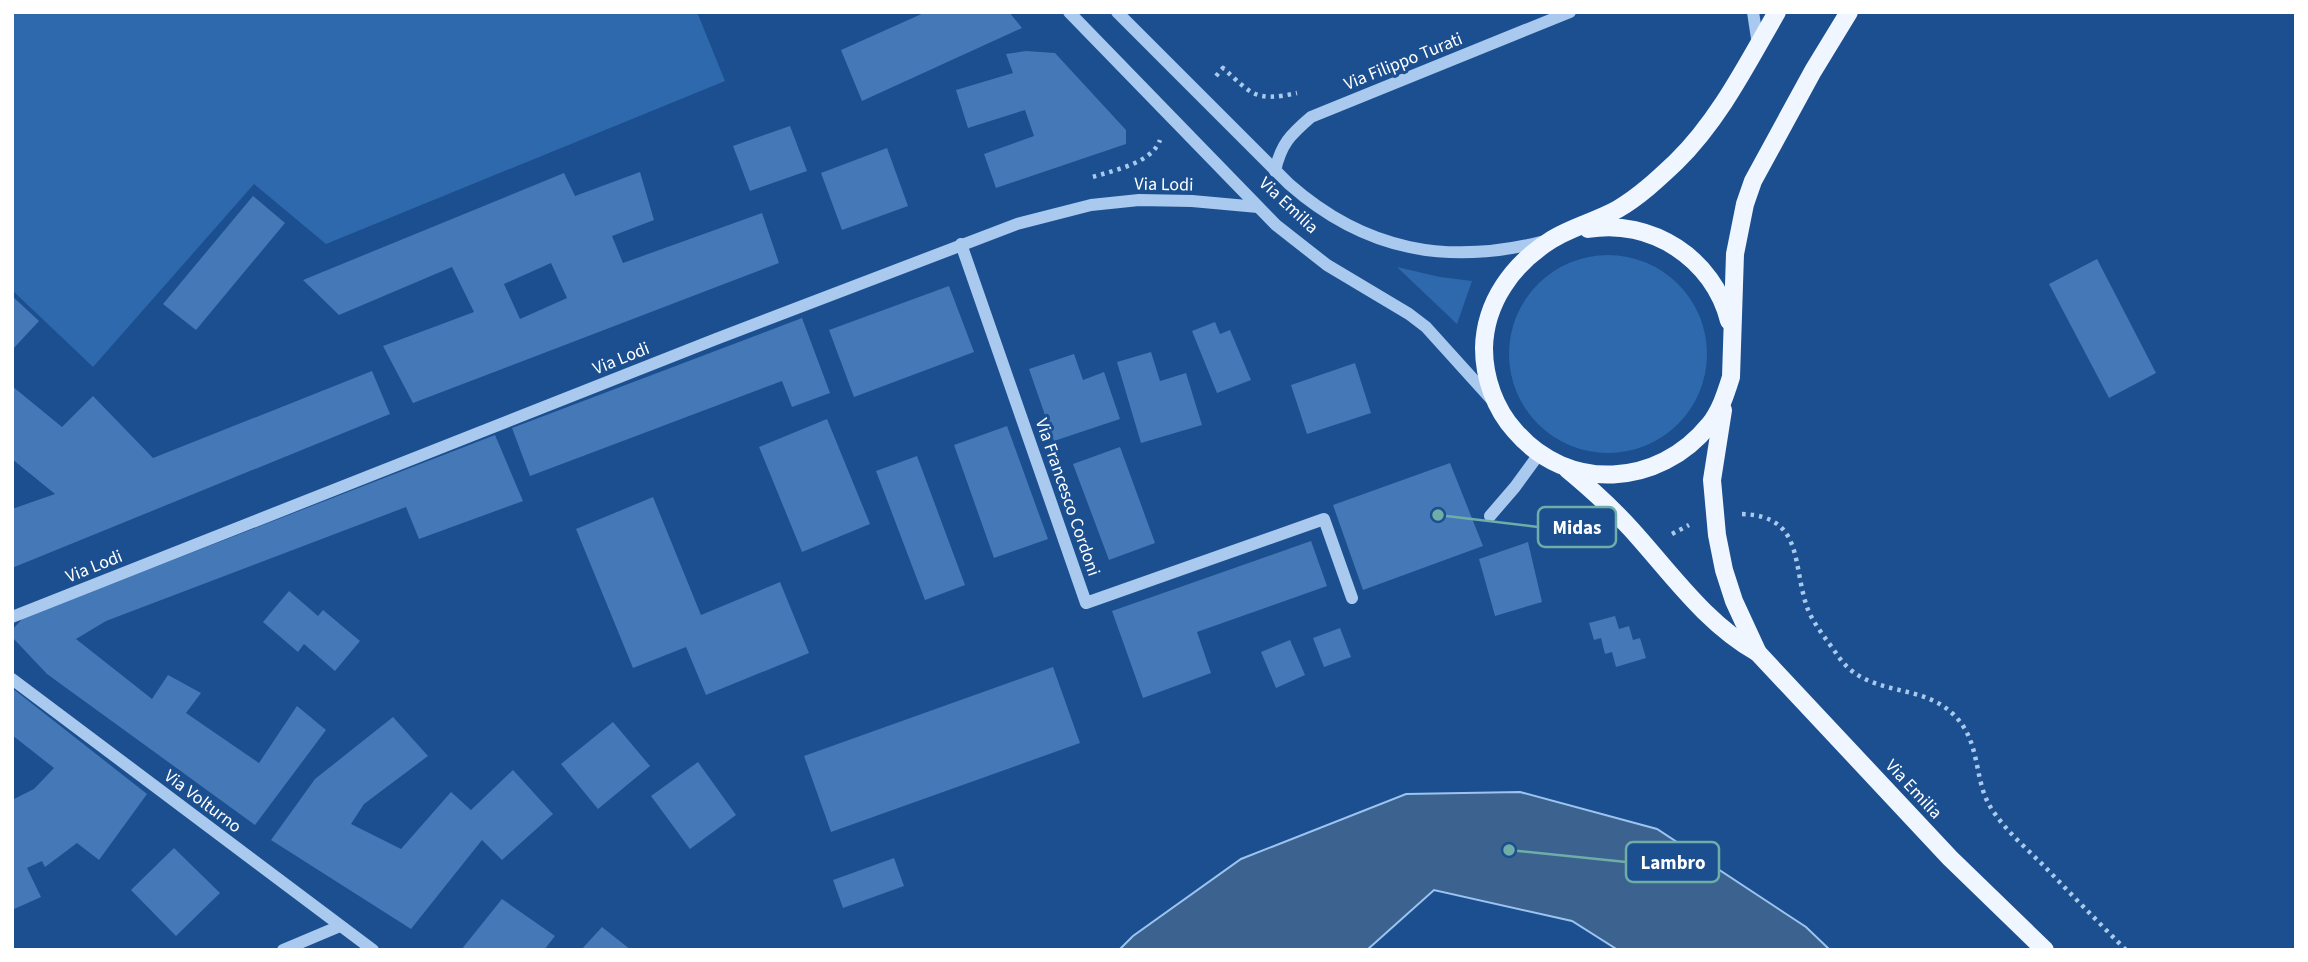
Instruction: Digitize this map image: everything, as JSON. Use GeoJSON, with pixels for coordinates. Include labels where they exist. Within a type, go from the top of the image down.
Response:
{"type":"FeatureCollection","features":[{"type":"Feature","properties":{"kind":"main road"},"geometry":{"type":"LineString","coordinates":[[1777,12],[1714,114],[1678,160],[1638,196],[1616,210],[1560,236],[1518,266],[1500,291],[1489,318],[1484,348],[1487,379],[1497,407],[1523,441],[1539,454],[1564,467],[1596,474],[1629,474],[1660,464],[1688,447],[1711,423],[1726,394],[1731,377],[1735,254],[1745,204],[1753,181],[1812,71],[1849,12]]}},
{"type":"Feature","properties":{"kind":"main road"},"geometry":{"type":"LineString","coordinates":[[1560,236],[1605,226],[1643,231],[1678,247],[1706,272],[1725,304],[1733,341]]}},
{"type":"Feature","properties":{"kind":"main road","name":"Via Emilia"},"geometry":{"type":"LineString","coordinates":[[1726,394],[1713,464],[1714,517],[1728,585],[1758,653],[1950,858],[2045,950]]}},
{"type":"Feature","properties":{"kind":"main road","name":"Via Emilia"},"geometry":{"type":"LineString","coordinates":[[1564,467],[1602,499],[1674,581],[1717,624],[1739,643],[1758,653]]}},
{"type":"Feature","properties":{"kind":"street","name":"Via Emilia"},"geometry":{"type":"LineString","coordinates":[[1069,12],[1258,207],[1308,251],[1388,300],[1426,327],[1497,407]]}},
{"type":"Feature","properties":{"kind":"street","name":"Via Emilia"},"geometry":{"type":"LineString","coordinates":[[1117,12],[1299,193],[1364,233],[1402,246],[1481,253],[1502,251],[1560,236]]}},
{"type":"Feature","properties":{"kind":"street","name":"Via Filippo Turati"},"geometry":{"type":"LineString","coordinates":[[1275,171],[1280,149],[1311,117],[1570,12]]}},
{"type":"Feature","properties":{"kind":"street"},"geometry":{"type":"LineString","coordinates":[[1753,12],[1758,45]]}},
{"type":"Feature","properties":{"kind":"street","name":"Via Lodi"},"geometry":{"type":"LineString","coordinates":[[12,617],[716,339],[1035,218],[1108,202],[1174,200],[1258,207]]}},
{"type":"Feature","properties":{"kind":"street","name":"Via Francesco Cordoni"},"geometry":{"type":"LineString","coordinates":[[961,244],[1086,603],[1324,519],[1352,598]]}},
{"type":"Feature","properties":{"kind":"street"},"geometry":{"type":"LineString","coordinates":[[1490,516],[1539,454]]}},
{"type":"Feature","properties":{"kind":"street","name":"Via Volturno"},"geometry":{"type":"LineString","coordinates":[[12,679],[373,950]]}},
{"type":"Feature","properties":{"kind":"street"},"geometry":{"type":"LineString","coordinates":[[282,950],[340,926]]}},
{"type":"Feature","properties":{"kind":"path"},"geometry":{"type":"LineString","coordinates":[[1649,550],[1692,524],[1714,517],[1755,514],[1772,520],[1788,533],[1795,551],[1808,609],[1840,659],[1858,677],[1877,685],[1933,699],[1953,714],[1970,736],[1977,757],[1982,789],[1992,811],[2126,950]]}},
{"type":"Feature","properties":{"kind":"shaded area"},"geometry":{"type":"Polygon","coordinates":[[[12,12],[697,12],[725,81],[326,244],[254,184],[93,367],[12,290],[12,12]]]}},
{"type":"Feature","properties":{"kind":"shaded area"},"geometry":{"type":"Polygon","coordinates":[[[1608,255],[1646,263],[1678,284],[1699,316],[1707,354],[1699,392],[1678,424],[1646,445],[1608,453],[1570,445],[1538,424],[1517,392],[1509,354],[1517,316],[1538,284],[1570,263],[1608,255]]]}},
{"type":"Feature","properties":{"kind":"shaded area"},"geometry":{"type":"Polygon","coordinates":[[[1397,267],[1472,281],[1457,324],[1397,267]]]}},
{"type":"Feature","properties":{"kind":"shaded area"},"geometry":{"type":"Polygon","coordinates":[[[1520,792],[1657,829],[1806,927],[1830,950],[1618,950],[1572,921],[1434,890],[1367,950],[1119,950],[1133,936],[1241,859],[1406,794],[1520,792]]]}},
{"type":"Feature","properties":{"kind":"building"},"geometry":{"type":"Polygon","coordinates":[[[926,12],[1009,12],[1022,28],[862,101],[841,50],[926,12]]]}},
{"type":"Feature","properties":{"kind":"building"},"geometry":{"type":"Polygon","coordinates":[[[1026,51],[1055,53],[1126,130],[1126,144],[996,188],[984,154],[1034,136],[1025,110],[968,128],[956,90],[1013,73],[1006,54],[1026,51]]]}},
{"type":"Feature","properties":{"kind":"building"},"geometry":{"type":"Polygon","coordinates":[[[790,126],[807,171],[750,191],[733,146],[790,126]]]}},
{"type":"Feature","properties":{"kind":"building"},"geometry":{"type":"Polygon","coordinates":[[[887,148],[908,206],[842,230],[821,173],[887,148]]]}},
{"type":"Feature","properties":{"kind":"building"},"geometry":{"type":"Polygon","coordinates":[[[640,172],[654,220],[612,236],[623,263],[762,213],[779,263],[413,403],[383,346],[474,312],[452,267],[339,315],[303,280],[564,173],[575,196],[640,172]],[[551,263],[504,284],[520,319],[567,298],[551,263]]]}},
{"type":"Feature","properties":{"kind":"building"},"geometry":{"type":"Polygon","coordinates":[[[253,196],[285,223],[196,330],[163,304],[253,196]]]}},
{"type":"Feature","properties":{"kind":"building"},"geometry":{"type":"Polygon","coordinates":[[[2097,259],[2156,373],[2109,398],[2049,284],[2097,259]]]}},
{"type":"Feature","properties":{"kind":"building"},"geometry":{"type":"Polygon","coordinates":[[[949,286],[974,352],[854,397],[829,330],[949,286]]]}},
{"type":"Feature","properties":{"kind":"building"},"geometry":{"type":"Polygon","coordinates":[[[12,296],[39,321],[12,350],[12,296]]]}},
{"type":"Feature","properties":{"kind":"building"},"geometry":{"type":"Polygon","coordinates":[[[802,318],[830,393],[792,407],[782,381],[530,476],[512,428],[802,318]]]}},
{"type":"Feature","properties":{"kind":"building"},"geometry":{"type":"Polygon","coordinates":[[[1215,322],[1220,334],[1230,330],[1251,380],[1217,393],[1192,331],[1215,322]]]}},
{"type":"Feature","properties":{"kind":"building"},"geometry":{"type":"Polygon","coordinates":[[[1151,352],[1160,381],[1186,373],[1202,425],[1141,443],[1117,362],[1151,352]]]}},
{"type":"Feature","properties":{"kind":"building"},"geometry":{"type":"Polygon","coordinates":[[[1074,354],[1083,380],[1104,372],[1120,419],[1054,441],[1029,369],[1074,354]]]}},
{"type":"Feature","properties":{"kind":"building"},"geometry":{"type":"Polygon","coordinates":[[[1355,363],[1371,413],[1307,434],[1291,385],[1355,363]]]}},
{"type":"Feature","properties":{"kind":"building"},"geometry":{"type":"Polygon","coordinates":[[[372,371],[390,414],[12,568],[12,509],[55,494],[12,459],[12,386],[62,427],[93,396],[153,458],[372,371]]]}},
{"type":"Feature","properties":{"kind":"building"},"geometry":{"type":"Polygon","coordinates":[[[827,419],[870,524],[802,552],[759,447],[827,419]]]}},
{"type":"Feature","properties":{"kind":"building"},"geometry":{"type":"Polygon","coordinates":[[[1007,426],[1048,539],[994,558],[954,445],[1007,426]]]}},
{"type":"Feature","properties":{"kind":"building"},"geometry":{"type":"Polygon","coordinates":[[[495,435],[523,501],[419,539],[406,507],[106,621],[76,639],[152,699],[168,675],[201,693],[186,713],[259,763],[297,706],[326,730],[255,825],[47,674],[12,637],[12,630],[23,618],[495,435]]]}},
{"type":"Feature","properties":{"kind":"building"},"geometry":{"type":"Polygon","coordinates":[[[1120,447],[1155,543],[1109,560],[1073,464],[1120,447]]]}},
{"type":"Feature","properties":{"kind":"building"},"geometry":{"type":"Polygon","coordinates":[[[917,456],[965,585],[925,600],[876,471],[917,456]]]}},
{"type":"Feature","properties":{"kind":"building"},"geometry":{"type":"Polygon","coordinates":[[[1450,463],[1483,546],[1363,590],[1333,505],[1450,463]]]}},
{"type":"Feature","properties":{"kind":"building"},"geometry":{"type":"Polygon","coordinates":[[[653,497],[701,615],[780,582],[809,653],[706,695],[686,647],[633,668],[576,529],[653,497]]]}},
{"type":"Feature","properties":{"kind":"building"},"geometry":{"type":"Polygon","coordinates":[[[1311,541],[1327,586],[1197,632],[1211,673],[1143,698],[1112,611],[1311,541]]]}},
{"type":"Feature","properties":{"kind":"building"},"geometry":{"type":"Polygon","coordinates":[[[1528,542],[1542,602],[1495,616],[1479,559],[1528,542]]]}},
{"type":"Feature","properties":{"kind":"building"},"geometry":{"type":"Polygon","coordinates":[[[289,591],[318,616],[323,610],[360,641],[335,671],[304,644],[298,652],[263,622],[289,591]]]}},
{"type":"Feature","properties":{"kind":"building"},"geometry":{"type":"Polygon","coordinates":[[[1615,616],[1619,629],[1629,626],[1633,640],[1640,638],[1646,658],[1616,667],[1612,652],[1605,654],[1601,638],[1594,640],[1589,623],[1615,616]]]}},
{"type":"Feature","properties":{"kind":"building"},"geometry":{"type":"Polygon","coordinates":[[[1340,628],[1351,657],[1324,667],[1313,638],[1340,628]]]}},
{"type":"Feature","properties":{"kind":"building"},"geometry":{"type":"Polygon","coordinates":[[[1290,640],[1305,675],[1276,688],[1261,652],[1290,640]]]}},
{"type":"Feature","properties":{"kind":"building"},"geometry":{"type":"Polygon","coordinates":[[[1053,667],[1080,743],[831,832],[804,756],[1053,667]]]}},
{"type":"Feature","properties":{"kind":"building"},"geometry":{"type":"Polygon","coordinates":[[[12,688],[147,794],[99,860],[77,843],[45,867],[42,861],[27,868],[41,897],[12,910],[12,800],[34,789],[54,768],[12,735],[12,688]]]}},
{"type":"Feature","properties":{"kind":"building"},"geometry":{"type":"Polygon","coordinates":[[[393,717],[428,756],[364,804],[351,824],[401,849],[451,792],[471,810],[513,770],[553,814],[502,860],[482,840],[411,929],[271,840],[315,779],[393,717]]]}},
{"type":"Feature","properties":{"kind":"building"},"geometry":{"type":"Polygon","coordinates":[[[613,722],[650,766],[598,809],[561,764],[613,722]]]}},
{"type":"Feature","properties":{"kind":"building"},"geometry":{"type":"Polygon","coordinates":[[[698,762],[736,815],[690,849],[651,796],[698,762]]]}},
{"type":"Feature","properties":{"kind":"building"},"geometry":{"type":"Polygon","coordinates":[[[174,848],[220,893],[176,936],[131,890],[174,848]]]}},
{"type":"Feature","properties":{"kind":"building"},"geometry":{"type":"Polygon","coordinates":[[[894,858],[904,886],[843,908],[833,880],[894,858]]]}},
{"type":"Feature","properties":{"kind":"building"},"geometry":{"type":"Polygon","coordinates":[[[502,899],[555,936],[544,950],[461,950],[502,899]]]}},
{"type":"Feature","properties":{"kind":"building"},"geometry":{"type":"Polygon","coordinates":[[[602,927],[631,950],[581,950],[602,927]]]}},
{"type":"Feature","properties":{"kind":"place","name":"Midas"},"geometry":{"type":"Point","coordinates":[1438,515]}},
{"type":"Feature","properties":{"kind":"place","name":"Lambro"},"geometry":{"type":"Point","coordinates":[1509,850]}}]}
